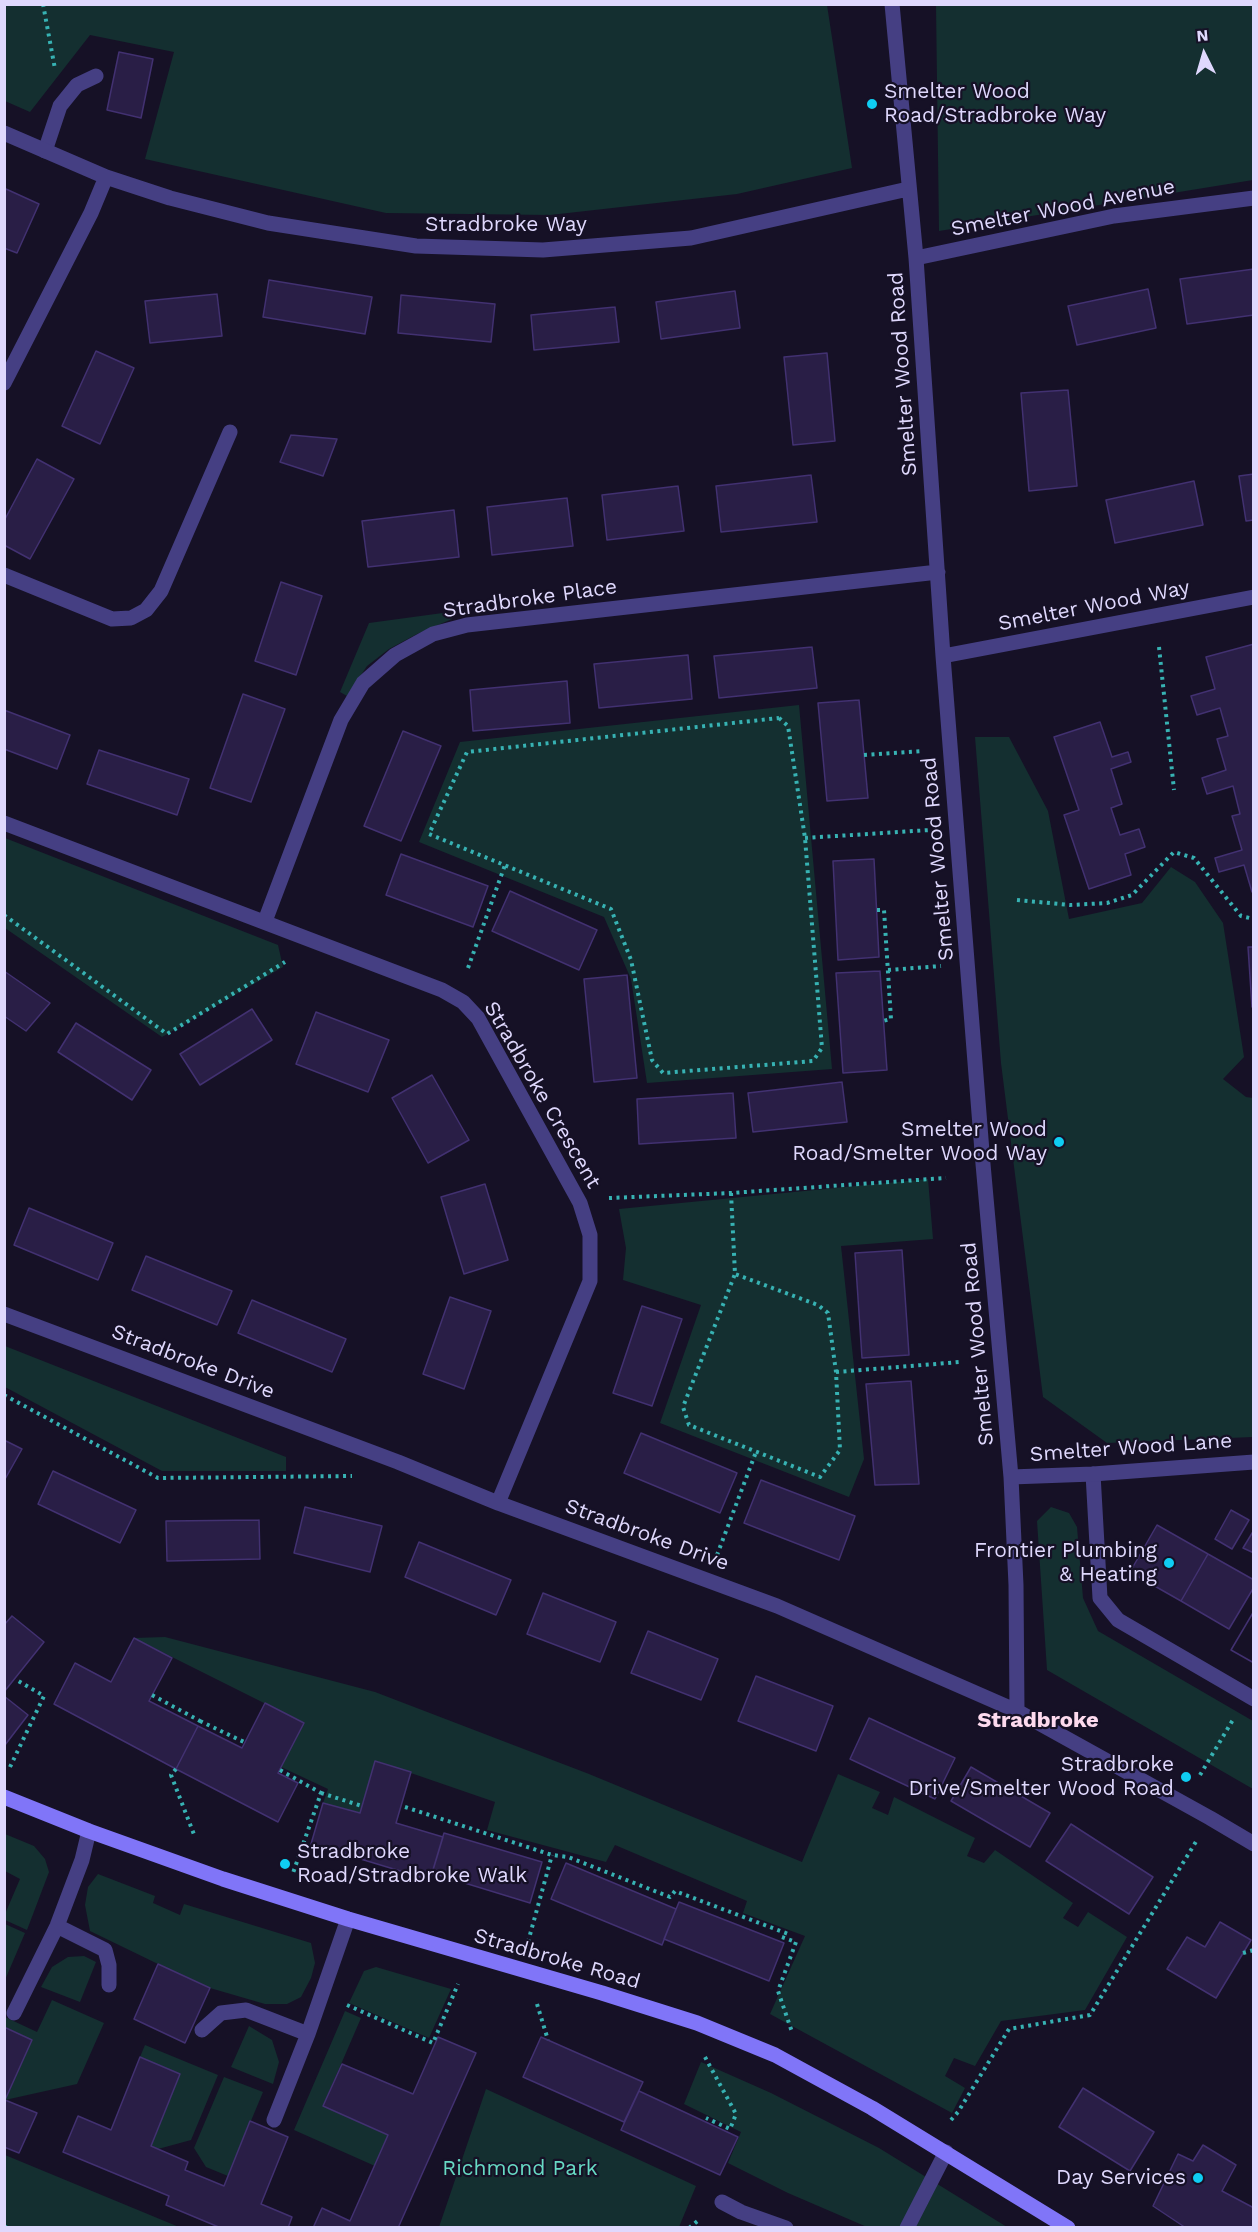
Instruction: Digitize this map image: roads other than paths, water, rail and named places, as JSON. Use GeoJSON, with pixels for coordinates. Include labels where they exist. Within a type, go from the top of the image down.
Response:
{"type":"FeatureCollection","features":[{"type":"Feature","properties":{"kind":"street","name":"Smelter Wood Road"},"geometry":{"type":"LineString","coordinates":[[892,4],[916,258],[943,656],[983,1164],[1011,1477],[1016,1585],[1017,1711]]}},
{"type":"Feature","properties":{"kind":"street"},"geometry":{"type":"LineString","coordinates":[[45,151],[60,106],[77,85],[96,76]]}},
{"type":"Feature","properties":{"kind":"street","name":"Stradbroke Way"},"geometry":{"type":"LineString","coordinates":[[4,133],[106,177],[170,198],[268,223],[416,246],[543,250],[691,238],[909,189]]}},
{"type":"Feature","properties":{"kind":"street"},"geometry":{"type":"LineString","coordinates":[[4,383],[91,213],[106,177]]}},
{"type":"Feature","properties":{"kind":"street","name":"Smelter Wood Avenue"},"geometry":{"type":"LineString","coordinates":[[916,258],[1114,216],[1254,198]]}},
{"type":"Feature","properties":{"kind":"street"},"geometry":{"type":"LineString","coordinates":[[4,575],[112,619],[130,618],[146,610],[161,591],[230,432]]}},
{"type":"Feature","properties":{"kind":"street","name":"Stradbroke Place"},"geometry":{"type":"LineString","coordinates":[[265,921],[341,720],[363,683],[395,655],[433,634],[468,625],[938,572]]}},
{"type":"Feature","properties":{"kind":"street","name":"Smelter Wood Way"},"geometry":{"type":"LineString","coordinates":[[943,656],[1254,597]]}},
{"type":"Feature","properties":{"kind":"street","name":"Stradbroke Crescent"},"geometry":{"type":"LineString","coordinates":[[4,823],[442,990],[463,1002],[478,1018],[580,1203],[590,1235],[590,1281],[517,1452],[498,1503]]}},
{"type":"Feature","properties":{"kind":"street","name":"Stradbroke Drive"},"geometry":{"type":"LineString","coordinates":[[4,1314],[398,1462],[498,1503],[777,1606],[1017,1711],[1254,1844]]}},
{"type":"Feature","properties":{"kind":"street","name":"Smelter Wood Lane"},"geometry":{"type":"LineString","coordinates":[[1011,1477],[1093,1474],[1254,1462]]}},
{"type":"Feature","properties":{"kind":"street"},"geometry":{"type":"LineString","coordinates":[[1093,1474],[1100,1598],[1118,1620],[1254,1699]]}},
{"type":"Feature","properties":{"kind":"street","name":"Stradbroke Road"},"geometry":{"type":"LineString","coordinates":[[4,1797],[89,1831],[223,1879],[348,1919],[697,2023],[775,2055],[872,2108],[1068,2228]]}},
{"type":"Feature","properties":{"kind":"street"},"geometry":{"type":"LineString","coordinates":[[14,2013],[57,1926],[82,1860],[89,1831]]}},
{"type":"Feature","properties":{"kind":"street"},"geometry":{"type":"LineString","coordinates":[[274,2120],[308,2034],[348,1919]]}},
{"type":"Feature","properties":{"kind":"street"},"geometry":{"type":"LineString","coordinates":[[57,1926],[105,1950],[109,1965],[108,1985]]}},
{"type":"Feature","properties":{"kind":"street"},"geometry":{"type":"LineString","coordinates":[[202,2030],[221,2013],[246,2010],[308,2034]]}},
{"type":"Feature","properties":{"kind":"street"},"geometry":{"type":"LineString","coordinates":[[907,2228],[946,2152]]}},
{"type":"Feature","properties":{"kind":"street"},"geometry":{"type":"LineString","coordinates":[[722,2202],[741,2212],[786,2228]]}},
{"type":"Feature","properties":{"kind":"place","name":"Smelter Wood Road/Stradbroke Way"},"geometry":{"type":"Point","coordinates":[872,104]}},
{"type":"Feature","properties":{"kind":"place","name":"Smelter Wood Road/Smelter Wood Way"},"geometry":{"type":"Point","coordinates":[1059,1142]}},
{"type":"Feature","properties":{"kind":"place","name":"Frontier Plumbing & Heating"},"geometry":{"type":"Point","coordinates":[1169,1563]}},
{"type":"Feature","properties":{"kind":"place","name":"Stradbroke Drive/Smelter Wood Road"},"geometry":{"type":"Point","coordinates":[1186,1777]}},
{"type":"Feature","properties":{"kind":"place","name":"Stradbroke Road/Stradbroke Walk"},"geometry":{"type":"Point","coordinates":[285,1864]}},
{"type":"Feature","properties":{"kind":"place","name":"Day Services"},"geometry":{"type":"Point","coordinates":[1198,2178]}},
{"type":"Feature","properties":{"kind":"district","name":"Stradbroke"},"geometry":{"type":"Point","coordinates":[1038,1721]}},
{"type":"Feature","properties":{"kind":"park label","name":"Richmond Park"},"geometry":{"type":"Point","coordinates":[520,2169]}}]}
